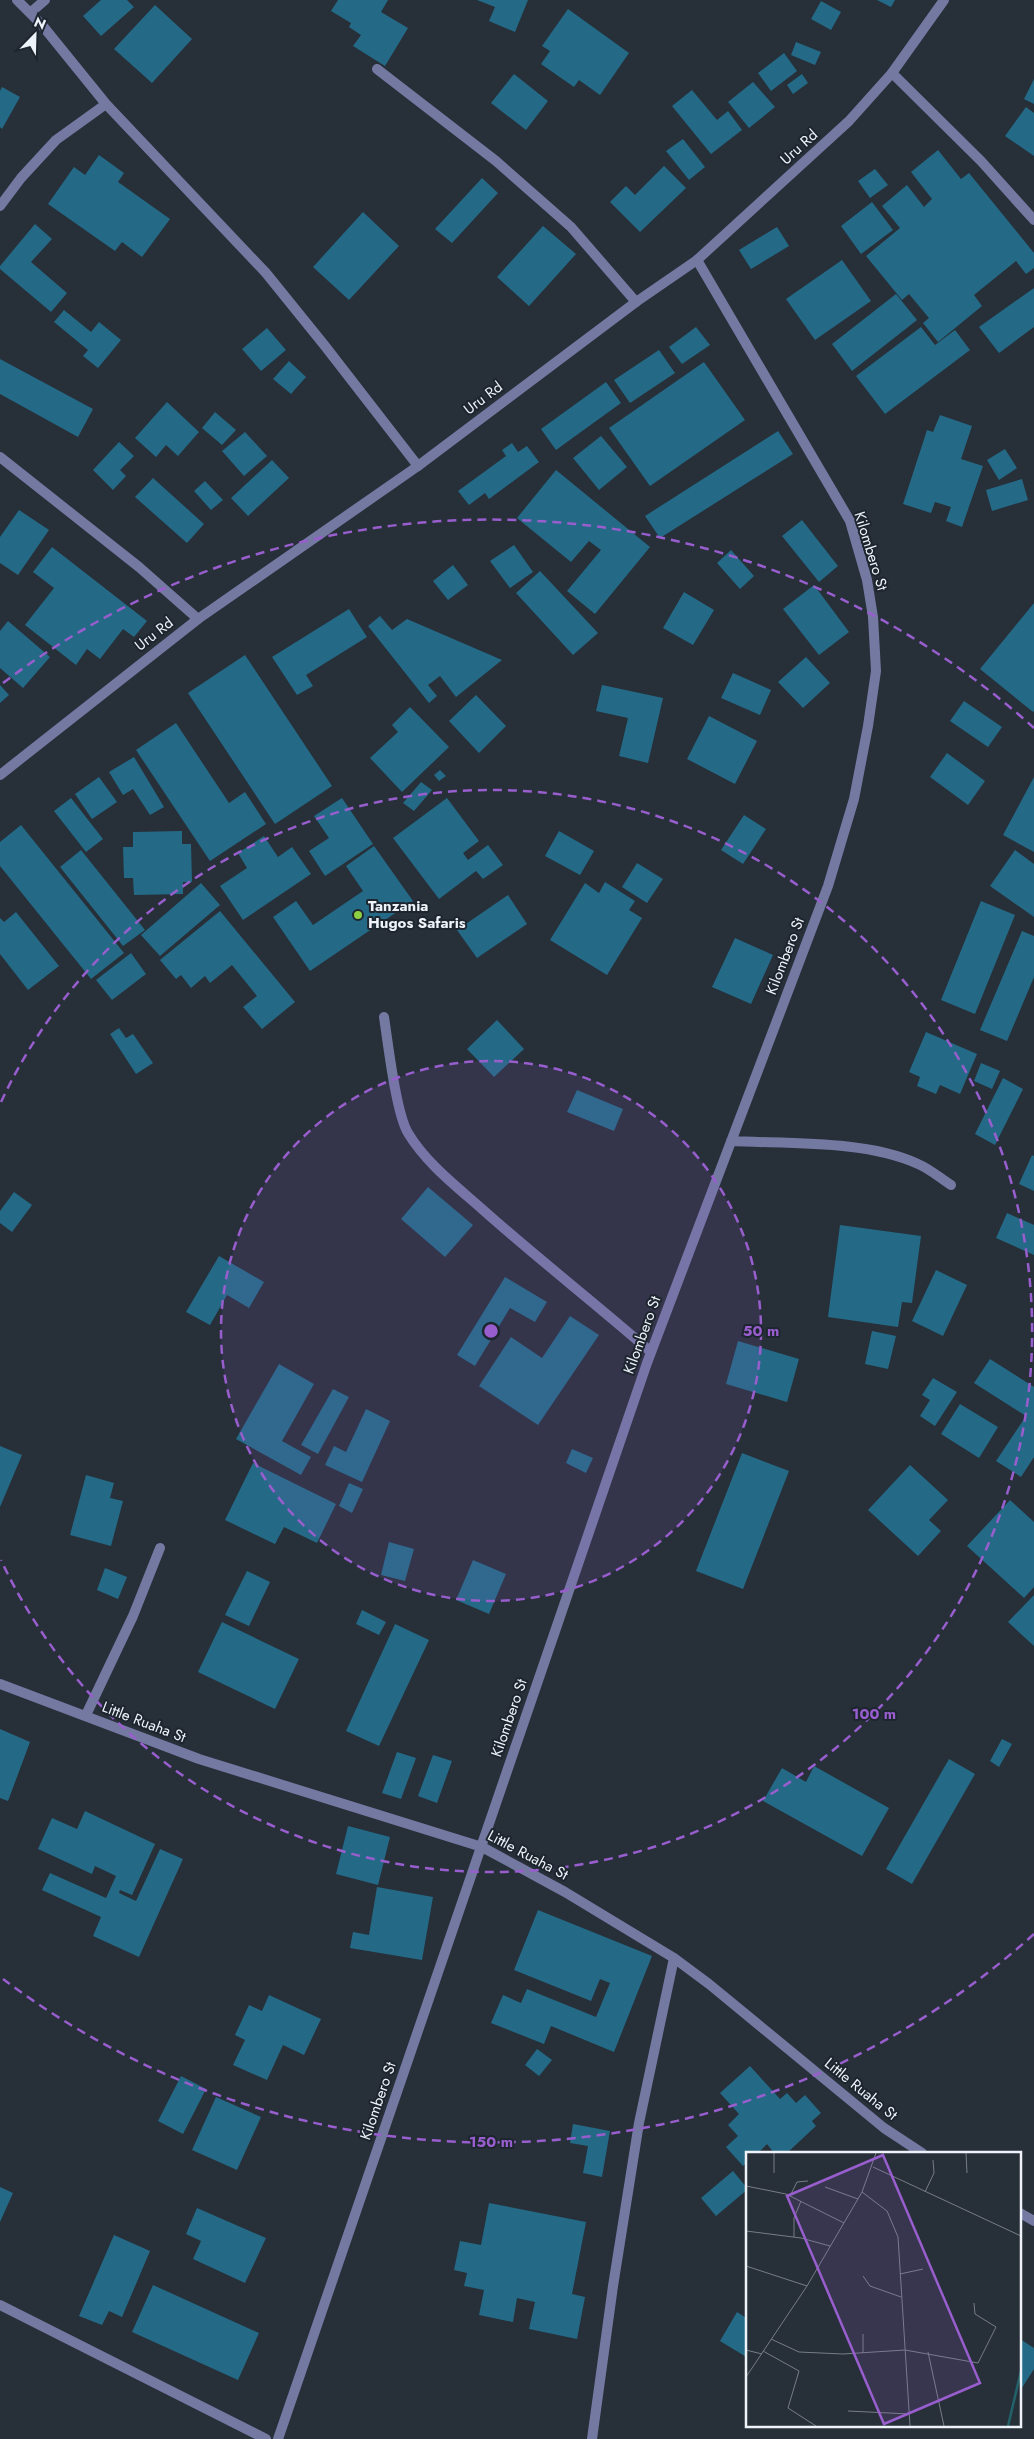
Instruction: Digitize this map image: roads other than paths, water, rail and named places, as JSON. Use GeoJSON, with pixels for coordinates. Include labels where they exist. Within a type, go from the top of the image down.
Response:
{"type":"FeatureCollection","features":[{"type":"Feature","properties":{"kind":"street"},"geometry":{"type":"LineString","coordinates":[[17,0],[42,25],[106,104],[266,273],[418,466]]}},
{"type":"Feature","properties":{"kind":"street"},"geometry":{"type":"LineString","coordinates":[[30,13],[45,0]]}},
{"type":"Feature","properties":{"kind":"street","name":"Uru Rd"},"geometry":{"type":"LineString","coordinates":[[0,775],[198,618],[418,466],[636,302],[697,260],[849,121],[892,73],[944,0]]}},
{"type":"Feature","properties":{"kind":"street"},"geometry":{"type":"LineString","coordinates":[[377,69],[496,162],[571,227],[636,302]]}},
{"type":"Feature","properties":{"kind":"street"},"geometry":{"type":"LineString","coordinates":[[892,73],[981,162],[1034,220]]}},
{"type":"Feature","properties":{"kind":"street"},"geometry":{"type":"LineString","coordinates":[[0,206],[21,178],[56,140],[106,104]]}},
{"type":"Feature","properties":{"kind":"street","name":"Kilombero St"},"geometry":{"type":"LineString","coordinates":[[278,2439],[482,1847],[569,1585],[651,1352],[828,886],[854,799],[876,671],[874,617],[867,580],[850,521],[697,260]]}},
{"type":"Feature","properties":{"kind":"street"},"geometry":{"type":"LineString","coordinates":[[0,457],[140,567],[198,618]]}},
{"type":"Feature","properties":{"kind":"street"},"geometry":{"type":"LineString","coordinates":[[384,1017],[401,1111],[407,1132],[436,1168],[531,1254],[588,1297],[651,1352]]}},
{"type":"Feature","properties":{"kind":"street"},"geometry":{"type":"LineString","coordinates":[[731,1141],[821,1145],[887,1153],[919,1164],[951,1185]]}},
{"type":"Feature","properties":{"kind":"street"},"geometry":{"type":"LineString","coordinates":[[86,1715],[133,1616],[160,1548]]}},
{"type":"Feature","properties":{"kind":"street","name":"Little Ruaha St"},"geometry":{"type":"LineString","coordinates":[[0,1684],[199,1759],[482,1847],[565,1892],[674,1958],[709,1984],[884,2128],[920,2152]]}},
{"type":"Feature","properties":{"kind":"street"},"geometry":{"type":"LineString","coordinates":[[592,2439],[613,2286],[639,2123],[674,1958]]}},
{"type":"Feature","properties":{"kind":"street"},"geometry":{"type":"LineString","coordinates":[[1022,2214],[1034,2221]]}},
{"type":"Feature","properties":{"kind":"street"},"geometry":{"type":"LineString","coordinates":[[0,2305],[266,2439]]}},
{"type":"Feature","properties":{"kind":"place","name":"Tanzania Hugos Safaris"},"geometry":{"type":"Point","coordinates":[358,915]}}]}
